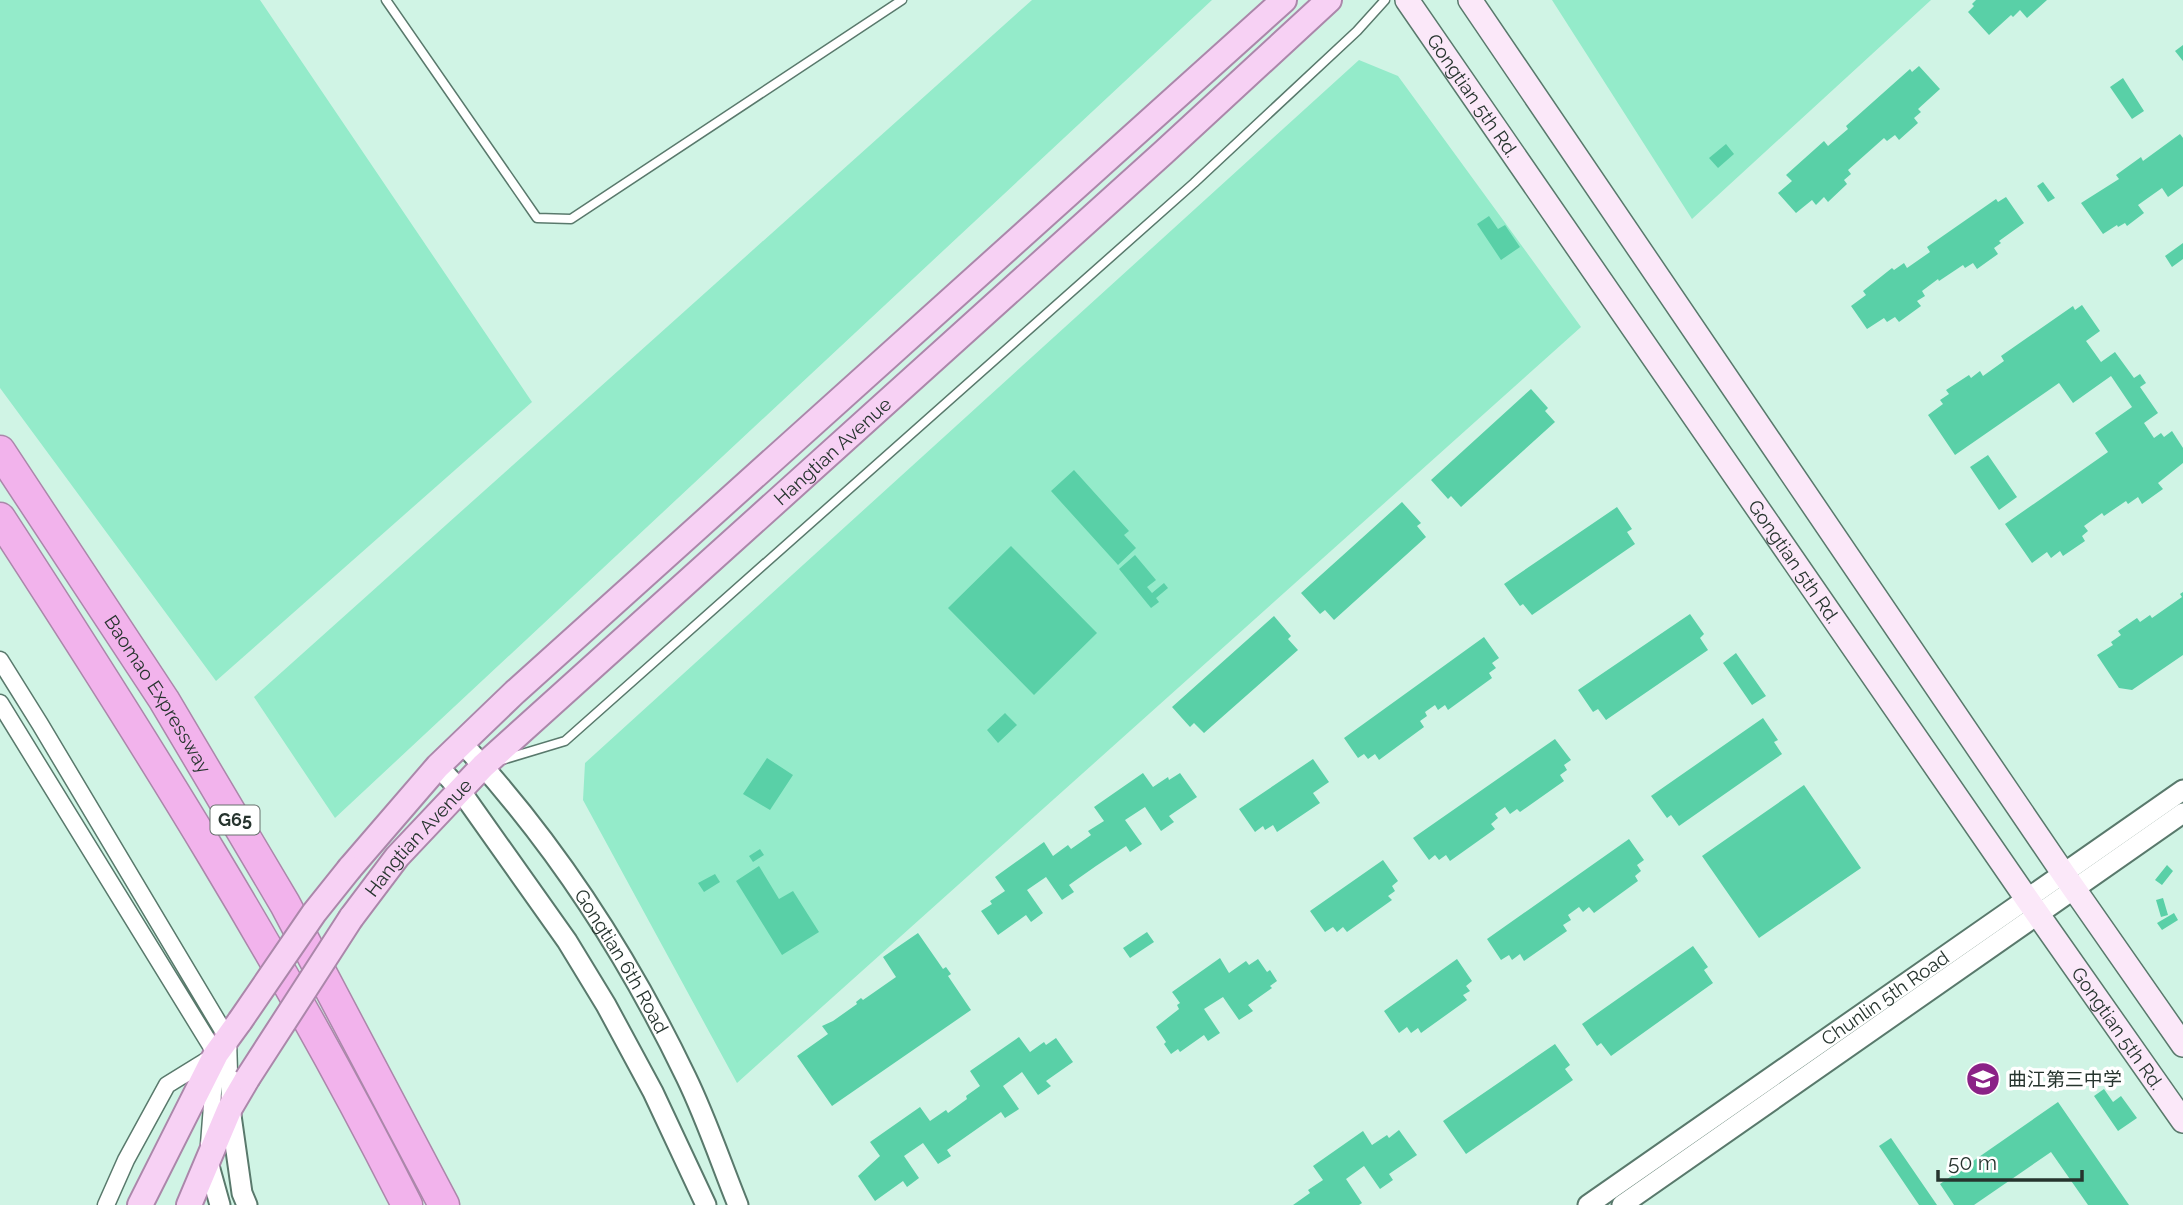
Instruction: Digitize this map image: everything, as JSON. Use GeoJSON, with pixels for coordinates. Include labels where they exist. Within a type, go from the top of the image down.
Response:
{"type":"FeatureCollection","features":[{"type":"Feature","properties":{"kind":"highway","name":"Baomao Expressway"},"geometry":{"type":"LineString","coordinates":[[0,451],[164,700],[278,892],[444,1205]]}},
{"type":"Feature","properties":{"kind":"highway","name":"Baomao Expressway"},"geometry":{"type":"LineString","coordinates":[[0,518],[128,715],[254,925],[369,1129],[407,1205]]}},
{"type":"Feature","properties":{"kind":"main road","name":"Hangtian Avenue"},"geometry":{"type":"LineString","coordinates":[[140,1205],[228,1038],[314,913],[438,766],[1284,0]]}},
{"type":"Feature","properties":{"kind":"main road","name":"Hangtian Avenue"},"geometry":{"type":"LineString","coordinates":[[189,1205],[230,1108],[351,918],[397,857],[483,765],[1143,172],[1329,0]]}},
{"type":"Feature","properties":{"kind":"main road","name":"Gongtian 5th Rd."},"geometry":{"type":"LineString","coordinates":[[1407,0],[2183,1121]]}},
{"type":"Feature","properties":{"kind":"main road"},"geometry":{"type":"LineString","coordinates":[[1470,0],[2183,1045]]}},
{"type":"Feature","properties":{"kind":"street"},"geometry":{"type":"LineString","coordinates":[[0,660],[228,1038],[230,1108],[242,1193],[247,1205]]}},
{"type":"Feature","properties":{"kind":"street"},"geometry":{"type":"LineString","coordinates":[[0,703],[228,1038],[208,1162],[220,1205]]}},
{"type":"Feature","properties":{"kind":"street","name":"Gongtian 6th Road"},"geometry":{"type":"LineString","coordinates":[[462,743],[541,836],[599,922],[656,1017],[688,1080],[738,1205]]}},
{"type":"Feature","properties":{"kind":"street","name":"Gongtian 6th Road"},"geometry":{"type":"LineString","coordinates":[[438,766],[460,790],[567,941],[606,1004],[653,1092],[706,1205]]}},
{"type":"Feature","properties":{"kind":"street","name":"Chunlin 5th Road"},"geometry":{"type":"LineString","coordinates":[[1588,1205],[2069,881],[2183,790]]}},
{"type":"Feature","properties":{"kind":"street","name":"Chunlin 5th Road"},"geometry":{"type":"LineString","coordinates":[[2069,881],[2183,813]]}},
{"type":"Feature","properties":{"kind":"street","name":"Chunlin 5th Road"},"geometry":{"type":"LineString","coordinates":[[1622,1205],[2033,906]]}},
{"type":"Feature","properties":{"kind":"street"},"geometry":{"type":"LineString","coordinates":[[106,1205],[126,1160],[167,1085],[228,1038]]}},
{"type":"Feature","properties":{"kind":"lane"},"geometry":{"type":"LineString","coordinates":[[386,0],[537,218],[571,219],[902,0]]}},
{"type":"Feature","properties":{"kind":"lane"},"geometry":{"type":"LineString","coordinates":[[483,765],[565,741],[1194,183],[1357,31],[1385,0]]}},
{"type":"Feature","properties":{"kind":"green space"},"geometry":{"type":"Polygon","coordinates":[[[0,0],[260,0],[532,402],[216,681],[0,388],[0,0]]]}},
{"type":"Feature","properties":{"kind":"green space"},"geometry":{"type":"Polygon","coordinates":[[[1032,0],[1212,0],[335,818],[254,697],[1032,0]]]}},
{"type":"Feature","properties":{"kind":"green space"},"geometry":{"type":"Polygon","coordinates":[[[1552,0],[1931,0],[1692,219],[1552,0]]]}},
{"type":"Feature","properties":{"kind":"green space"},"geometry":{"type":"Polygon","coordinates":[[[1359,60],[1398,76],[1581,327],[737,1083],[583,800],[585,763],[1359,60]]]}},
{"type":"Feature","properties":{"kind":"building"},"geometry":{"type":"Polygon","coordinates":[[[1976,0],[2047,0],[2027,18],[2020,10],[2013,17],[2011,15],[1989,35],[1968,12],[1976,0]]]}},
{"type":"Feature","properties":{"kind":"building"},"geometry":{"type":"Polygon","coordinates":[[[2183,45],[2183,61],[2175,51],[2183,45]]]}},
{"type":"Feature","properties":{"kind":"building"},"geometry":{"type":"Polygon","coordinates":[[[1919,66],[1940,89],[1918,109],[1921,112],[1914,118],[1918,123],[1899,140],[1895,135],[1887,141],[1884,138],[1848,170],[1851,174],[1844,180],[1847,184],[1828,202],[1824,197],[1816,205],[1812,200],[1796,213],[1778,193],[1792,181],[1786,175],[1824,141],[1828,146],[1848,129],[1846,126],[1910,69],[1912,72],[1919,66]]]}},
{"type":"Feature","properties":{"kind":"building"},"geometry":{"type":"Polygon","coordinates":[[[2123,78],[2144,111],[2132,119],[2110,87],[2123,78]]]}},
{"type":"Feature","properties":{"kind":"building"},"geometry":{"type":"Polygon","coordinates":[[[2180,134],[2183,138],[2183,186],[2168,197],[2162,188],[2138,205],[2144,213],[2127,226],[2125,223],[2118,227],[2117,225],[2103,234],[2081,203],[2119,179],[2116,175],[2141,157],[2143,161],[2180,134]]]}},
{"type":"Feature","properties":{"kind":"building"},"geometry":{"type":"Polygon","coordinates":[[[1726,144],[1734,154],[1718,168],[1709,158],[1726,144]]]}},
{"type":"Feature","properties":{"kind":"building"},"geometry":{"type":"Polygon","coordinates":[[[2043,182],[2055,198],[2048,202],[2037,186],[2043,182]]]}},
{"type":"Feature","properties":{"kind":"building"},"geometry":{"type":"Polygon","coordinates":[[[2006,197],[2024,223],[1999,241],[2001,243],[1994,248],[1998,254],[1977,269],[1973,263],[1965,268],[1963,265],[1939,281],[1938,279],[1922,291],[1925,296],[1917,301],[1921,306],[1899,322],[1895,317],[1887,322],[1884,318],[1867,329],[1851,306],[1866,295],[1863,291],[1892,268],[1894,270],[1904,263],[1907,268],[1930,252],[1927,247],[1996,199],[1998,202],[2006,197]]]}},
{"type":"Feature","properties":{"kind":"building"},"geometry":{"type":"Polygon","coordinates":[[[1489,216],[1498,229],[1505,225],[1520,247],[1501,260],[1477,224],[1489,216]]]}},
{"type":"Feature","properties":{"kind":"building"},"geometry":{"type":"Polygon","coordinates":[[[2183,243],[2183,259],[2172,267],[2165,256],[2183,243]]]}},
{"type":"Feature","properties":{"kind":"building"},"geometry":{"type":"Polygon","coordinates":[[[2082,305],[2100,331],[2086,341],[2101,362],[2115,352],[2134,378],[2140,374],[2146,383],[2140,387],[2158,413],[2144,423],[2154,438],[2161,433],[2164,437],[2172,431],[2183,448],[2183,463],[2158,483],[2163,489],[2142,504],[2138,497],[2128,504],[2126,501],[2104,516],[2102,513],[2084,526],[2088,531],[2082,536],[2085,541],[2063,556],[2060,551],[2051,558],[2047,552],[2032,563],[2005,524],[2108,452],[2095,433],[2132,407],[2111,376],[2073,403],[2059,383],[1955,455],[1928,415],[1943,404],[1940,400],[1949,394],[1946,390],[1969,375],[1971,378],[1980,371],[1983,376],[2004,361],[2001,356],[2073,306],[2075,310],[2082,305]]]}},
{"type":"Feature","properties":{"kind":"building"},"geometry":{"type":"Polygon","coordinates":[[[1531,389],[1548,408],[1545,411],[1555,422],[1461,507],[1451,496],[1448,499],[1431,480],[1531,389]]]}},
{"type":"Feature","properties":{"kind":"building"},"geometry":{"type":"Polygon","coordinates":[[[1988,455],[2017,497],[1999,510],[1970,467],[1988,455]]]}},
{"type":"Feature","properties":{"kind":"building"},"geometry":{"type":"Polygon","coordinates":[[[1074,470],[1129,531],[1124,535],[1136,548],[1118,565],[1051,491],[1074,470]]]}},
{"type":"Feature","properties":{"kind":"building"},"geometry":{"type":"Polygon","coordinates":[[[1402,502],[1421,523],[1417,526],[1426,537],[1334,620],[1325,610],[1320,614],[1301,593],[1402,502]]]}},
{"type":"Feature","properties":{"kind":"building"},"geometry":{"type":"Polygon","coordinates":[[[1617,507],[1632,529],[1627,532],[1635,544],[1532,615],[1523,604],[1520,606],[1504,584],[1617,507]]]}},
{"type":"Feature","properties":{"kind":"building"},"geometry":{"type":"Polygon","coordinates":[[[1011,546],[1097,633],[1034,695],[948,608],[1011,546]]]}},
{"type":"Feature","properties":{"kind":"building"},"geometry":{"type":"Polygon","coordinates":[[[1135,555],[1156,580],[1147,587],[1152,593],[1164,583],[1168,588],[1156,598],[1159,602],[1151,608],[1119,569],[1135,555]]]}},
{"type":"Feature","properties":{"kind":"building"},"geometry":{"type":"Polygon","coordinates":[[[2183,592],[2183,655],[2132,690],[2119,688],[2097,655],[2113,645],[2111,642],[2121,635],[2118,631],[2137,618],[2140,622],[2150,615],[2152,618],[2182,597],[2180,594],[2183,592]]]}},
{"type":"Feature","properties":{"kind":"building"},"geometry":{"type":"Polygon","coordinates":[[[1690,614],[1704,634],[1700,638],[1708,650],[1606,720],[1598,709],[1593,712],[1578,690],[1690,614]]]}},
{"type":"Feature","properties":{"kind":"building"},"geometry":{"type":"Polygon","coordinates":[[[1274,616],[1291,636],[1288,639],[1298,650],[1204,733],[1194,723],[1190,727],[1172,707],[1274,616]]]}},
{"type":"Feature","properties":{"kind":"building"},"geometry":{"type":"Polygon","coordinates":[[[1484,637],[1499,658],[1492,663],[1496,668],[1489,673],[1492,678],[1448,710],[1445,705],[1438,710],[1435,705],[1425,712],[1427,716],[1420,721],[1424,727],[1379,760],[1375,754],[1368,759],[1364,754],[1358,758],[1344,738],[1484,637]]]}},
{"type":"Feature","properties":{"kind":"building"},"geometry":{"type":"Polygon","coordinates":[[[1736,653],[1766,696],[1752,705],[1723,663],[1736,653]]]}},
{"type":"Feature","properties":{"kind":"building"},"geometry":{"type":"Polygon","coordinates":[[[1005,713],[1017,725],[998,743],[987,730],[1005,713]]]}},
{"type":"Feature","properties":{"kind":"building"},"geometry":{"type":"Polygon","coordinates":[[[1763,718],[1778,740],[1774,742],[1782,754],[1679,826],[1671,815],[1667,818],[1651,796],[1763,718]]]}},
{"type":"Feature","properties":{"kind":"building"},"geometry":{"type":"Polygon","coordinates":[[[1555,739],[1571,760],[1564,765],[1567,770],[1560,775],[1564,781],[1520,812],[1517,809],[1510,814],[1505,807],[1495,814],[1498,818],[1491,824],[1495,829],[1450,861],[1446,855],[1439,860],[1435,855],[1429,860],[1413,838],[1555,739]]]}},
{"type":"Feature","properties":{"kind":"building"},"geometry":{"type":"Polygon","coordinates":[[[767,758],[793,775],[770,810],[743,794],[767,758]]]}},
{"type":"Feature","properties":{"kind":"building"},"geometry":{"type":"Polygon","coordinates":[[[1313,759],[1329,782],[1313,793],[1320,803],[1277,832],[1273,825],[1265,830],[1263,826],[1255,832],[1239,809],[1313,759]]]}},
{"type":"Feature","properties":{"kind":"building"},"geometry":{"type":"Polygon","coordinates":[[[1143,773],[1153,787],[1180,773],[1197,797],[1169,816],[1174,822],[1161,831],[1145,807],[1125,820],[1142,844],[1130,852],[1126,846],[1096,866],[1069,885],[1074,892],[1062,900],[1046,877],[1027,890],[1043,913],[1031,922],[1026,915],[998,935],[981,911],[1005,891],[995,877],[1044,842],[1053,856],[1068,845],[1071,849],[1091,835],[1088,831],[1104,821],[1094,807],[1143,773]]]}},
{"type":"Feature","properties":{"kind":"building"},"geometry":{"type":"Polygon","coordinates":[[[1804,785],[1861,868],[1759,938],[1702,856],[1804,785]]]}},
{"type":"Feature","properties":{"kind":"building"},"geometry":{"type":"Polygon","coordinates":[[[1629,839],[1644,860],[1637,865],[1641,871],[1635,876],[1638,881],[1594,913],[1589,907],[1583,912],[1579,907],[1568,915],[1571,920],[1563,925],[1567,931],[1524,961],[1520,954],[1512,960],[1509,955],[1501,960],[1487,939],[1629,839]]]}},
{"type":"Feature","properties":{"kind":"building"},"geometry":{"type":"Polygon","coordinates":[[[760,849],[764,855],[753,862],[749,856],[760,849]]]}},
{"type":"Feature","properties":{"kind":"building"},"geometry":{"type":"Polygon","coordinates":[[[1383,860],[1398,881],[1392,886],[1395,891],[1388,896],[1392,900],[1347,932],[1343,927],[1337,932],[1333,927],[1325,932],[1310,911],[1383,860]]]}},
{"type":"Feature","properties":{"kind":"building"},"geometry":{"type":"Polygon","coordinates":[[[2167,865],[2173,871],[2162,885],[2155,880],[2167,865]]]}},
{"type":"Feature","properties":{"kind":"building"},"geometry":{"type":"Polygon","coordinates":[[[759,866],[779,899],[793,891],[819,932],[782,955],[736,881],[759,866]]]}},
{"type":"Feature","properties":{"kind":"building"},"geometry":{"type":"Polygon","coordinates":[[[715,874],[720,882],[704,892],[698,883],[715,874]]]}},
{"type":"Feature","properties":{"kind":"building"},"geometry":{"type":"Polygon","coordinates":[[[2163,898],[2168,915],[2161,917],[2156,900],[2163,898]]]}},
{"type":"Feature","properties":{"kind":"building"},"geometry":{"type":"Polygon","coordinates":[[[2174,913],[2178,920],[2162,930],[2157,923],[2174,913]]]}},
{"type":"Feature","properties":{"kind":"building"},"geometry":{"type":"Polygon","coordinates":[[[1147,932],[1154,942],[1130,958],[1123,948],[1147,932]]]}},
{"type":"Feature","properties":{"kind":"building"},"geometry":{"type":"Polygon","coordinates":[[[918,933],[943,969],[946,967],[951,974],[948,976],[971,1010],[832,1106],[797,1056],[828,1034],[822,1026],[896,977],[883,957],[918,933]]]}},
{"type":"Feature","properties":{"kind":"building"},"geometry":{"type":"Polygon","coordinates":[[[1693,946],[1708,967],[1704,970],[1713,983],[1611,1056],[1601,1043],[1597,1046],[1582,1024],[1693,946]]]}},
{"type":"Feature","properties":{"kind":"building"},"geometry":{"type":"Polygon","coordinates":[[[1220,958],[1229,973],[1246,961],[1249,965],[1258,959],[1277,981],[1270,986],[1272,988],[1248,1005],[1253,1011],[1239,1020],[1223,997],[1204,1009],[1220,1033],[1208,1041],[1204,1035],[1180,1052],[1178,1049],[1171,1054],[1156,1027],[1179,1009],[1177,1005],[1180,1003],[1172,992],[1220,958]]]}},
{"type":"Feature","properties":{"kind":"building"},"geometry":{"type":"Polygon","coordinates":[[[1457,959],[1472,981],[1466,986],[1470,991],[1463,995],[1467,1000],[1421,1033],[1418,1028],[1411,1033],[1407,1027],[1399,1033],[1384,1011],[1457,959]]]}},
{"type":"Feature","properties":{"kind":"building"},"geometry":{"type":"Polygon","coordinates":[[[1019,1037],[1030,1052],[1044,1042],[1046,1045],[1056,1038],[1073,1062],[1046,1081],[1051,1086],[1038,1095],[1022,1072],[1003,1086],[1019,1109],[1005,1118],[1001,1112],[947,1150],[951,1156],[938,1164],[923,1143],[904,1156],[919,1178],[907,1187],[903,1181],[875,1201],[858,1176],[880,1156],[870,1142],[920,1107],[930,1121],[946,1110],[948,1113],[980,1086],[970,1071],[1019,1037]]]}},
{"type":"Feature","properties":{"kind":"building"},"geometry":{"type":"Polygon","coordinates":[[[1555,1044],[1570,1065],[1565,1069],[1573,1080],[1466,1154],[1443,1121],[1555,1044]]]}},
{"type":"Feature","properties":{"kind":"building"},"geometry":{"type":"Polygon","coordinates":[[[2104,1089],[2113,1102],[2121,1096],[2137,1118],[2118,1131],[2094,1096],[2104,1089]]]}},
{"type":"Feature","properties":{"kind":"building"},"geometry":{"type":"Polygon","coordinates":[[[2058,1102],[2129,1205],[2088,1205],[2051,1152],[1974,1205],[1954,1205],[1940,1184],[2058,1102]]]}},
{"type":"Feature","properties":{"kind":"building"},"geometry":{"type":"Polygon","coordinates":[[[1399,1130],[1417,1155],[1389,1174],[1393,1180],[1380,1189],[1364,1166],[1346,1179],[1362,1203],[1293,1205],[1323,1180],[1313,1166],[1363,1131],[1372,1145],[1387,1135],[1389,1138],[1399,1130]]]}},
{"type":"Feature","properties":{"kind":"building"},"geometry":{"type":"Polygon","coordinates":[[[1891,1138],[1937,1205],[1919,1205],[1879,1146],[1891,1138]]]}},
{"type":"Feature","properties":{"kind":"place","name":"曲江第三中学"},"geometry":{"type":"Point","coordinates":[1983,1079]}}]}
